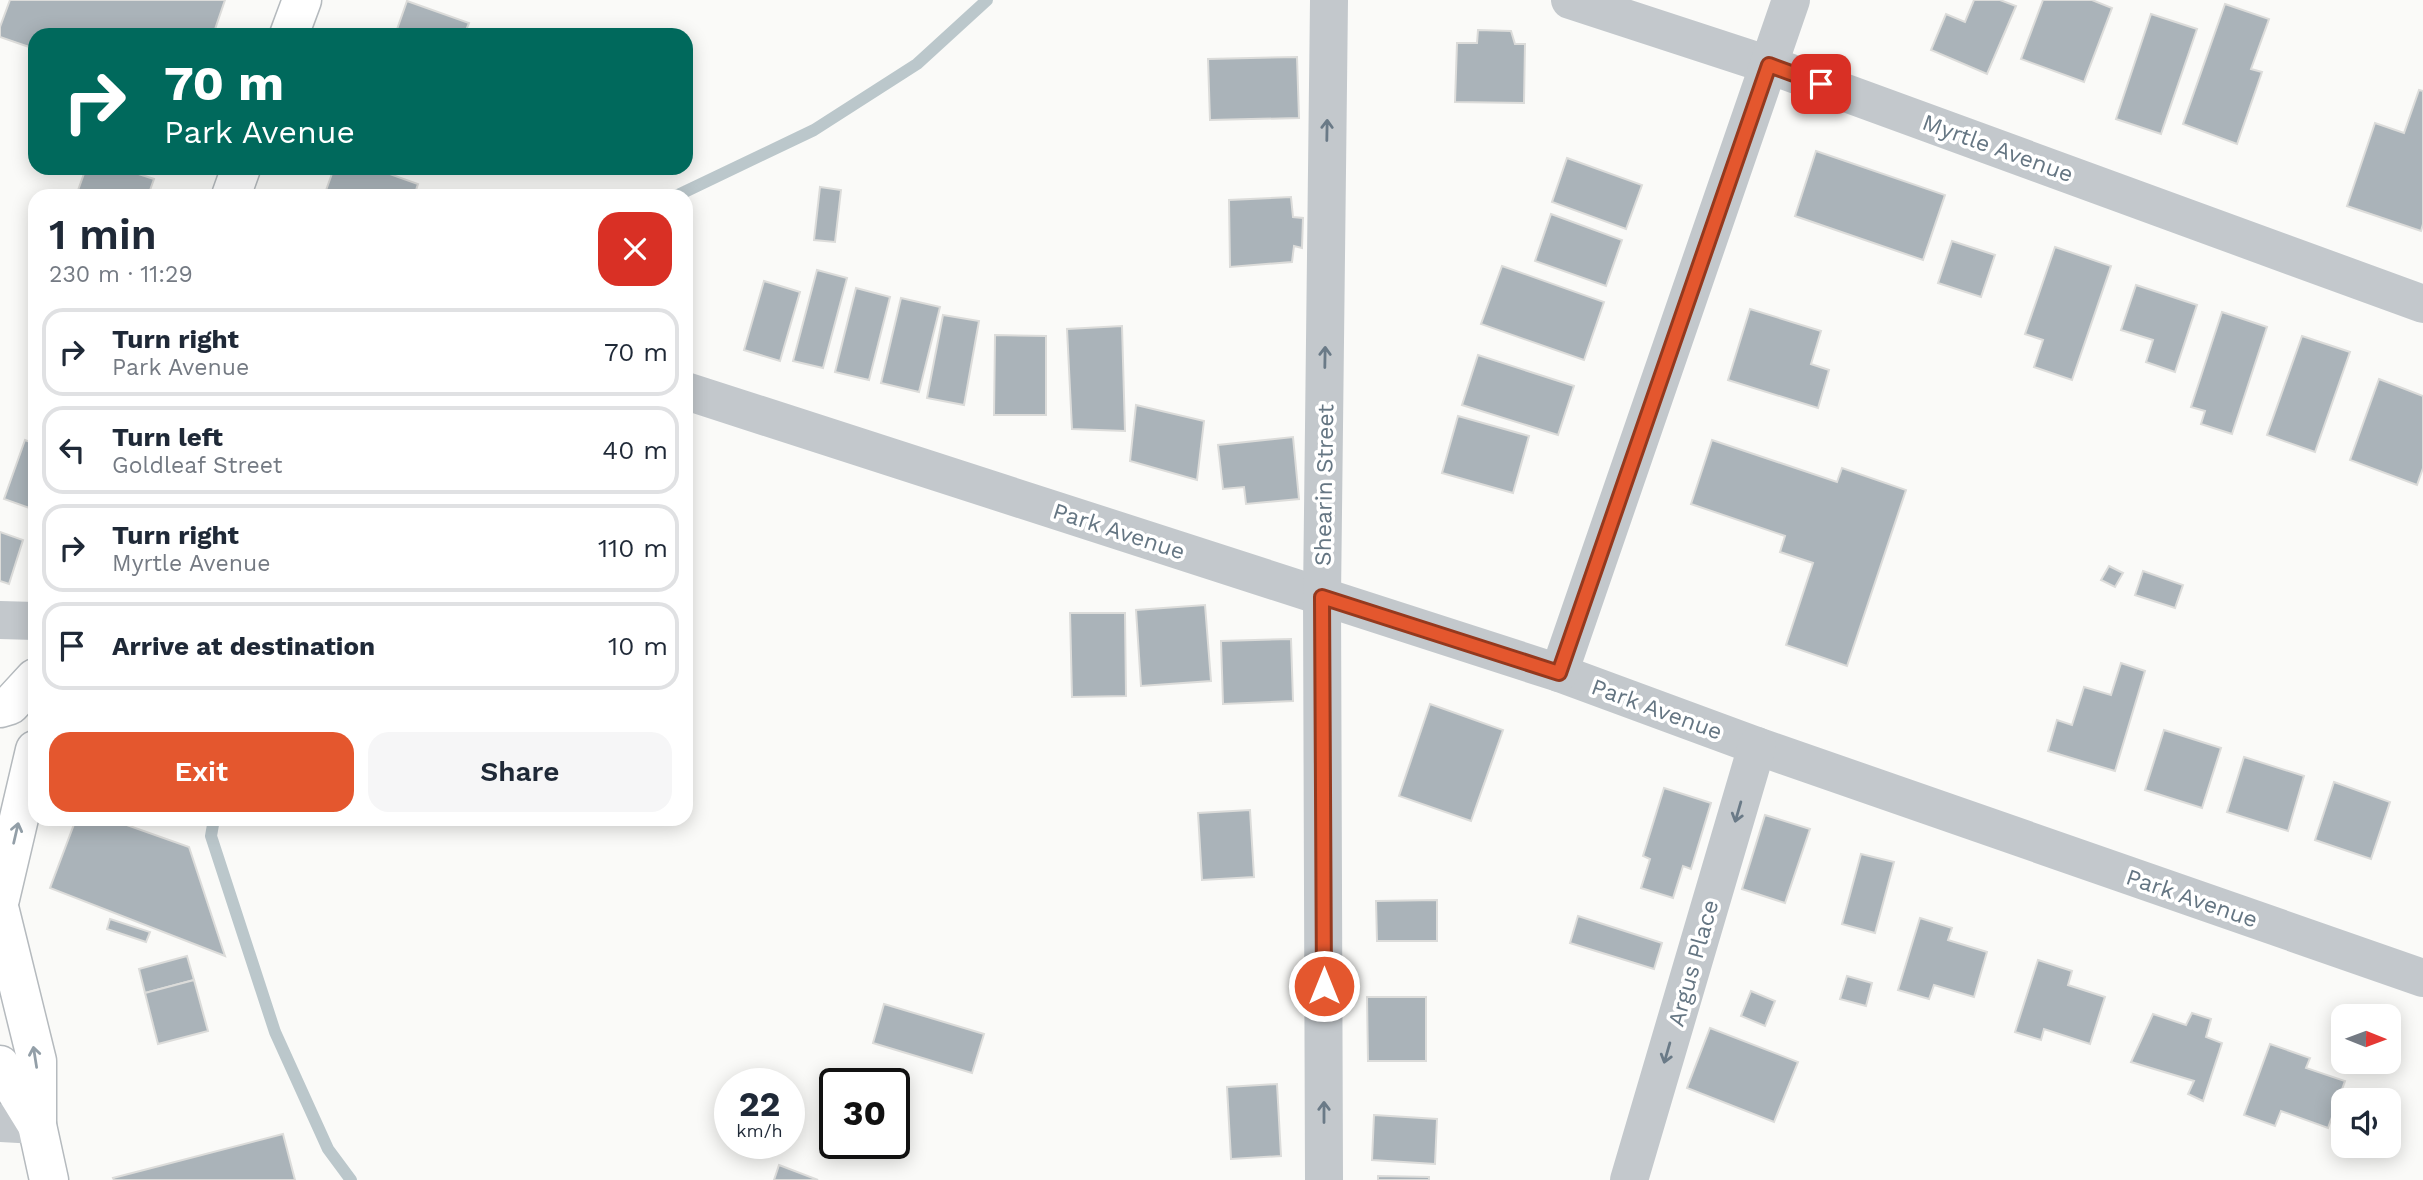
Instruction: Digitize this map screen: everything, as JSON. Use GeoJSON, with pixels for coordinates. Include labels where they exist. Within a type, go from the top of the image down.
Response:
{"type":"FeatureCollection","features":[{"type":"Feature","properties":{"kind":"main road"},"geometry":{"type":"LineString","coordinates":[[292,28],[302,0]]}},
{"type":"Feature","properties":{"kind":"main road"},"geometry":{"type":"LineString","coordinates":[[0,708],[10,705],[28,686]]}},
{"type":"Feature","properties":{"kind":"main road"},"geometry":{"type":"LineString","coordinates":[[0,899],[28,780]]}},
{"type":"Feature","properties":{"kind":"main road"},"geometry":{"type":"LineString","coordinates":[[0,911],[37,1061],[19,1124]]}},
{"type":"Feature","properties":{"kind":"main road"},"geometry":{"type":"LineString","coordinates":[[0,1065],[19,1124],[49,1180]]}},
{"type":"Feature","properties":{"kind":"street","name":"Shearin Street"},"geometry":{"type":"LineString","coordinates":[[1324,1180],[1322,597],[1329,0]]}},
{"type":"Feature","properties":{"kind":"street","name":"Myrtle Avenue"},"geometry":{"type":"LineString","coordinates":[[1570,0],[1769,65],[2423,304]]}},
{"type":"Feature","properties":{"kind":"street"},"geometry":{"type":"LineString","coordinates":[[1559,673],[1791,0]]}},
{"type":"Feature","properties":{"kind":"street","name":"Park Avenue"},"geometry":{"type":"LineString","coordinates":[[693,393],[1559,673],[1757,746],[2423,978]]}},
{"type":"Feature","properties":{"kind":"street"},"geometry":{"type":"LineString","coordinates":[[0,620],[28,621]]}},
{"type":"Feature","properties":{"kind":"street","name":"Argus Place"},"geometry":{"type":"LineString","coordinates":[[1629,1180],[1757,746]]}},
{"type":"Feature","properties":{"kind":"building"},"geometry":{"type":"Polygon","coordinates":[[[10,0],[225,0],[215,28],[28,28],[28,47],[0,37],[0,27],[10,0]]]}},
{"type":"Feature","properties":{"kind":"building"},"geometry":{"type":"Polygon","coordinates":[[[1974,0],[2000,0],[2016,6],[1987,74],[1931,50],[1946,14],[1965,22],[1974,0]]]}},
{"type":"Feature","properties":{"kind":"building"},"geometry":{"type":"Polygon","coordinates":[[[2043,0],[2092,0],[2112,8],[2084,82],[2021,59],[2043,0]]]}},
{"type":"Feature","properties":{"kind":"building"},"geometry":{"type":"Polygon","coordinates":[[[407,1],[469,23],[467,28],[397,28],[407,1]]]}},
{"type":"Feature","properties":{"kind":"building"},"geometry":{"type":"Polygon","coordinates":[[[2225,4],[2269,19],[2251,69],[2262,72],[2237,144],[2183,124],[2225,4]]]}},
{"type":"Feature","properties":{"kind":"building"},"geometry":{"type":"Polygon","coordinates":[[[2151,14],[2197,29],[2161,134],[2116,119],[2151,14]]]}},
{"type":"Feature","properties":{"kind":"building"},"geometry":{"type":"Polygon","coordinates":[[[1478,30],[1511,31],[1515,44],[1525,44],[1524,103],[1455,102],[1457,43],[1477,43],[1478,30]]]}},
{"type":"Feature","properties":{"kind":"building"},"geometry":{"type":"Polygon","coordinates":[[[1297,57],[1299,118],[1210,120],[1208,59],[1297,57]]]}},
{"type":"Feature","properties":{"kind":"building"},"geometry":{"type":"Polygon","coordinates":[[[2419,90],[2423,91],[2421,231],[2347,206],[2375,123],[2404,133],[2419,90]]]}},
{"type":"Feature","properties":{"kind":"building"},"geometry":{"type":"Polygon","coordinates":[[[1816,151],[1945,195],[1923,260],[1795,216],[1816,151]]]}},
{"type":"Feature","properties":{"kind":"building"},"geometry":{"type":"Polygon","coordinates":[[[1567,158],[1642,185],[1626,229],[1552,202],[1567,158]]]}},
{"type":"Feature","properties":{"kind":"building"},"geometry":{"type":"Polygon","coordinates":[[[84,175],[142,175],[154,179],[150,189],[78,189],[84,175]]]}},
{"type":"Feature","properties":{"kind":"building"},"geometry":{"type":"Polygon","coordinates":[[[332,175],[393,175],[418,184],[416,189],[326,189],[332,175]]]}},
{"type":"Feature","properties":{"kind":"building"},"geometry":{"type":"Polygon","coordinates":[[[820,187],[841,190],[835,242],[814,240],[820,187]]]}},
{"type":"Feature","properties":{"kind":"building"},"geometry":{"type":"Polygon","coordinates":[[[1291,197],[1293,217],[1303,218],[1302,248],[1294,246],[1292,262],[1230,267],[1229,200],[1291,197]]]}},
{"type":"Feature","properties":{"kind":"building"},"geometry":{"type":"Polygon","coordinates":[[[1551,214],[1622,240],[1606,286],[1535,261],[1551,214]]]}},
{"type":"Feature","properties":{"kind":"building"},"geometry":{"type":"Polygon","coordinates":[[[1952,241],[1995,255],[1981,297],[1938,283],[1952,241]]]}},
{"type":"Feature","properties":{"kind":"building"},"geometry":{"type":"Polygon","coordinates":[[[2055,247],[2111,266],[2072,380],[2034,367],[2043,340],[2025,334],[2055,247]]]}},
{"type":"Feature","properties":{"kind":"building"},"geometry":{"type":"Polygon","coordinates":[[[1502,266],[1604,302],[1584,360],[1481,324],[1502,266]]]}},
{"type":"Feature","properties":{"kind":"building"},"geometry":{"type":"Polygon","coordinates":[[[817,270],[847,278],[823,368],[793,361],[817,270]]]}},
{"type":"Feature","properties":{"kind":"building"},"geometry":{"type":"Polygon","coordinates":[[[764,281],[800,292],[780,361],[744,350],[764,281]]]}},
{"type":"Feature","properties":{"kind":"building"},"geometry":{"type":"Polygon","coordinates":[[[2136,285],[2197,305],[2175,372],[2146,362],[2153,340],[2121,330],[2136,285]]]}},
{"type":"Feature","properties":{"kind":"building"},"geometry":{"type":"Polygon","coordinates":[[[856,288],[890,297],[869,380],[835,372],[856,288]]]}},
{"type":"Feature","properties":{"kind":"building"},"geometry":{"type":"Polygon","coordinates":[[[901,298],[940,307],[919,392],[881,383],[901,298]]]}},
{"type":"Feature","properties":{"kind":"building"},"geometry":{"type":"Polygon","coordinates":[[[1750,309],[1821,331],[1811,364],[1829,370],[1818,408],[1728,380],[1750,309]]]}},
{"type":"Feature","properties":{"kind":"building"},"geometry":{"type":"Polygon","coordinates":[[[2222,312],[2267,327],[2232,434],[2201,424],[2205,411],[2191,407],[2222,312]]]}},
{"type":"Feature","properties":{"kind":"building"},"geometry":{"type":"Polygon","coordinates":[[[943,315],[979,321],[964,405],[927,398],[943,315]]]}},
{"type":"Feature","properties":{"kind":"building"},"geometry":{"type":"Polygon","coordinates":[[[1122,326],[1125,431],[1072,429],[1067,329],[1122,326]]]}},
{"type":"Feature","properties":{"kind":"building"},"geometry":{"type":"Polygon","coordinates":[[[995,335],[1046,336],[1046,415],[994,415],[995,335]]]}},
{"type":"Feature","properties":{"kind":"building"},"geometry":{"type":"Polygon","coordinates":[[[2302,336],[2350,352],[2315,452],[2267,435],[2302,336]]]}},
{"type":"Feature","properties":{"kind":"building"},"geometry":{"type":"Polygon","coordinates":[[[1478,355],[1574,386],[1558,435],[1462,405],[1478,355]]]}},
{"type":"Feature","properties":{"kind":"building"},"geometry":{"type":"Polygon","coordinates":[[[2379,379],[2423,396],[2423,468],[2417,485],[2350,460],[2379,379]]]}},
{"type":"Feature","properties":{"kind":"building"},"geometry":{"type":"Polygon","coordinates":[[[1136,405],[1204,421],[1197,480],[1130,461],[1136,405]]]}},
{"type":"Feature","properties":{"kind":"building"},"geometry":{"type":"Polygon","coordinates":[[[1458,416],[1529,436],[1513,493],[1442,473],[1458,416]]]}},
{"type":"Feature","properties":{"kind":"building"},"geometry":{"type":"Polygon","coordinates":[[[1293,437],[1299,499],[1246,504],[1244,487],[1223,489],[1218,445],[1293,437]]]}},
{"type":"Feature","properties":{"kind":"building"},"geometry":{"type":"Polygon","coordinates":[[[25,440],[28,441],[28,508],[4,499],[25,440]]]}},
{"type":"Feature","properties":{"kind":"building"},"geometry":{"type":"Polygon","coordinates":[[[1712,440],[1837,482],[1842,468],[1906,490],[1847,666],[1786,645],[1813,563],[1780,552],[1785,536],[1691,504],[1712,440]]]}},
{"type":"Feature","properties":{"kind":"building"},"geometry":{"type":"Polygon","coordinates":[[[0,532],[23,540],[9,584],[0,581],[0,532]]]}},
{"type":"Feature","properties":{"kind":"building"},"geometry":{"type":"Polygon","coordinates":[[[2109,566],[2123,573],[2115,587],[2101,580],[2109,566]]]}},
{"type":"Feature","properties":{"kind":"building"},"geometry":{"type":"Polygon","coordinates":[[[2143,571],[2183,585],[2175,608],[2135,595],[2143,571]]]}},
{"type":"Feature","properties":{"kind":"building"},"geometry":{"type":"Polygon","coordinates":[[[1205,605],[1211,681],[1141,686],[1136,610],[1205,605]]]}},
{"type":"Feature","properties":{"kind":"building"},"geometry":{"type":"Polygon","coordinates":[[[1070,613],[1125,613],[1126,696],[1072,697],[1070,613]]]}},
{"type":"Feature","properties":{"kind":"building"},"geometry":{"type":"Polygon","coordinates":[[[1291,639],[1293,701],[1223,704],[1221,641],[1291,639]]]}},
{"type":"Feature","properties":{"kind":"building"},"geometry":{"type":"Polygon","coordinates":[[[2121,663],[2145,671],[2115,771],[2048,751],[2057,720],[2072,725],[2084,687],[2111,695],[2121,663]]]}},
{"type":"Feature","properties":{"kind":"building"},"geometry":{"type":"Polygon","coordinates":[[[1430,704],[1503,730],[1471,821],[1399,796],[1430,704]]]}},
{"type":"Feature","properties":{"kind":"building"},"geometry":{"type":"Polygon","coordinates":[[[2164,730],[2221,748],[2202,808],[2145,790],[2164,730]]]}},
{"type":"Feature","properties":{"kind":"building"},"geometry":{"type":"Polygon","coordinates":[[[2244,757],[2304,776],[2288,831],[2227,812],[2244,757]]]}},
{"type":"Feature","properties":{"kind":"building"},"geometry":{"type":"Polygon","coordinates":[[[2334,782],[2390,802],[2371,859],[2315,840],[2334,782]]]}},
{"type":"Feature","properties":{"kind":"building"},"geometry":{"type":"Polygon","coordinates":[[[1664,788],[1711,803],[1691,869],[1683,866],[1673,898],[1641,888],[1650,859],[1643,856],[1664,788]]]}},
{"type":"Feature","properties":{"kind":"building"},"geometry":{"type":"Polygon","coordinates":[[[1250,810],[1254,877],[1202,880],[1198,813],[1250,810]]]}},
{"type":"Feature","properties":{"kind":"building"},"geometry":{"type":"Polygon","coordinates":[[[1765,815],[1810,829],[1785,903],[1742,889],[1765,815]]]}},
{"type":"Feature","properties":{"kind":"building"},"geometry":{"type":"Polygon","coordinates":[[[73,826],[130,826],[189,847],[225,956],[50,888],[73,826]]]}},
{"type":"Feature","properties":{"kind":"building"},"geometry":{"type":"Polygon","coordinates":[[[1861,854],[1894,862],[1875,933],[1842,924],[1861,854]]]}},
{"type":"Feature","properties":{"kind":"building"},"geometry":{"type":"Polygon","coordinates":[[[1437,900],[1437,941],[1377,941],[1376,901],[1437,900]]]}},
{"type":"Feature","properties":{"kind":"building"},"geometry":{"type":"Polygon","coordinates":[[[1578,916],[1662,943],[1654,969],[1570,943],[1578,916]]]}},
{"type":"Feature","properties":{"kind":"building"},"geometry":{"type":"Polygon","coordinates":[[[1920,918],[1952,928],[1948,940],[1987,952],[1974,997],[1934,985],[1929,999],[1898,990],[1920,918]]]}},
{"type":"Feature","properties":{"kind":"building"},"geometry":{"type":"Polygon","coordinates":[[[110,919],[150,932],[146,942],[107,929],[110,919]]]}},
{"type":"Feature","properties":{"kind":"building"},"geometry":{"type":"Polygon","coordinates":[[[187,956],[194,980],[145,993],[139,969],[187,956]]]}},
{"type":"Feature","properties":{"kind":"building"},"geometry":{"type":"Polygon","coordinates":[[[2038,960],[2072,971],[2068,985],[2105,997],[2090,1044],[2044,1029],[2041,1040],[2015,1032],[2038,960]]]}},
{"type":"Feature","properties":{"kind":"building"},"geometry":{"type":"Polygon","coordinates":[[[1847,976],[1872,983],[1866,1006],[1840,999],[1847,976]]]}},
{"type":"Feature","properties":{"kind":"building"},"geometry":{"type":"Polygon","coordinates":[[[194,980],[208,1031],[158,1044],[145,993],[194,980]]]}},
{"type":"Feature","properties":{"kind":"building"},"geometry":{"type":"Polygon","coordinates":[[[1751,991],[1775,1001],[1765,1026],[1741,1016],[1751,991]]]}},
{"type":"Feature","properties":{"kind":"building"},"geometry":{"type":"Polygon","coordinates":[[[1367,997],[1426,997],[1426,1061],[1368,1061],[1367,997]]]}},
{"type":"Feature","properties":{"kind":"building"},"geometry":{"type":"Polygon","coordinates":[[[884,1004],[984,1034],[972,1073],[873,1043],[884,1004]]]}},
{"type":"Feature","properties":{"kind":"building"},"geometry":{"type":"Polygon","coordinates":[[[2192,1013],[2211,1019],[2206,1037],[2222,1043],[2203,1101],[2188,1094],[2194,1081],[2131,1062],[2153,1014],[2186,1025],[2192,1013]]]}},
{"type":"Feature","properties":{"kind":"building"},"geometry":{"type":"Polygon","coordinates":[[[1710,1028],[1798,1062],[1774,1122],[1687,1088],[1710,1028]]]}},
{"type":"Feature","properties":{"kind":"building"},"geometry":{"type":"Polygon","coordinates":[[[2270,1044],[2310,1058],[2306,1068],[2345,1081],[2342,1088],[2331,1088],[2331,1120],[2328,1128],[2281,1111],[2275,1126],[2244,1115],[2270,1044]]]}},
{"type":"Feature","properties":{"kind":"building"},"geometry":{"type":"Polygon","coordinates":[[[1277,1084],[1281,1156],[1231,1159],[1227,1087],[1277,1084]]]}},
{"type":"Feature","properties":{"kind":"building"},"geometry":{"type":"Polygon","coordinates":[[[1374,1115],[1437,1119],[1435,1164],[1372,1160],[1374,1115]]]}},
{"type":"Feature","properties":{"kind":"building"},"geometry":{"type":"Polygon","coordinates":[[[283,1134],[295,1180],[113,1178],[283,1134]]]}},
{"type":"Feature","properties":{"kind":"building"},"geometry":{"type":"Polygon","coordinates":[[[779,1165],[818,1180],[774,1180],[779,1165]]]}},
{"type":"Feature","properties":{"kind":"building"},"geometry":{"type":"Polygon","coordinates":[[[1378,1176],[1429,1177],[1429,1180],[1378,1180],[1378,1176]]]}},
{"type":"Feature","properties":{"kind":"waterway"},"geometry":{"type":"LineString","coordinates":[[691,189],[814,130],[917,64],[987,0]]}},
{"type":"Feature","properties":{"kind":"waterway"},"geometry":{"type":"LineString","coordinates":[[213,826],[211,836],[275,1032],[328,1149],[351,1180]]}},
{"type":"Feature","properties":{"kind":"route"},"geometry":{"type":"LineString","coordinates":[[1324,986],[1322,597],[1559,673],[1769,65],[1821,84]]}}]}
